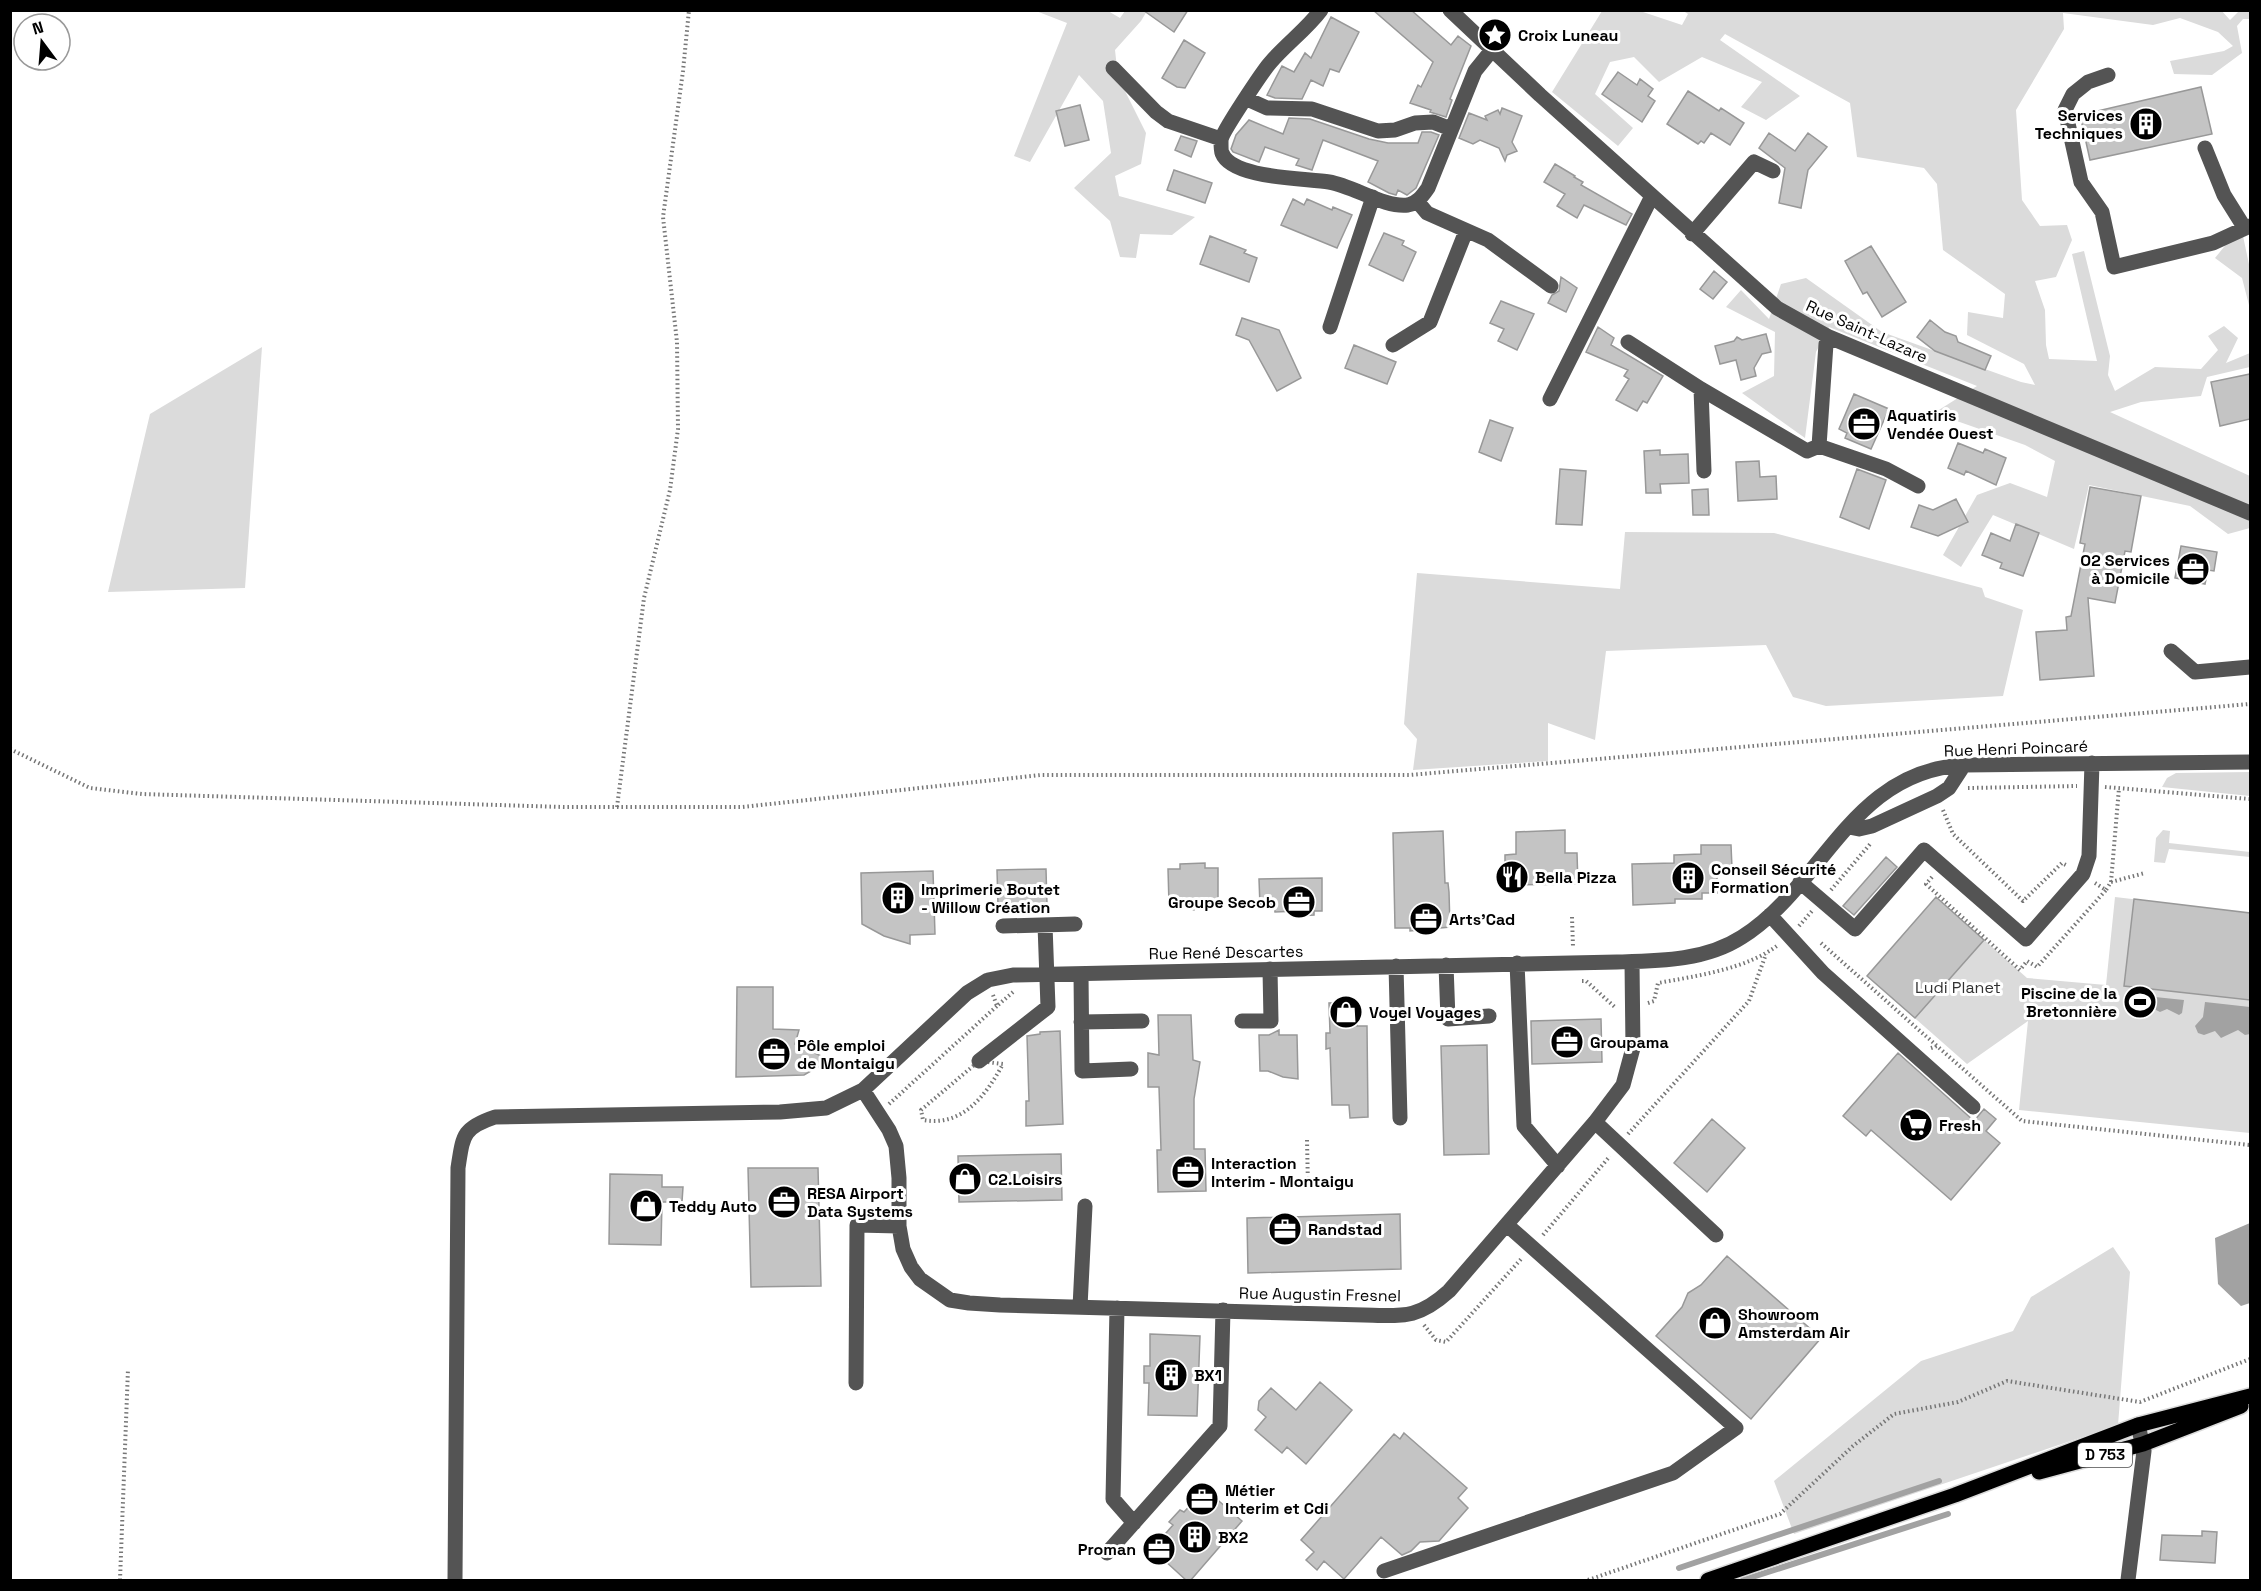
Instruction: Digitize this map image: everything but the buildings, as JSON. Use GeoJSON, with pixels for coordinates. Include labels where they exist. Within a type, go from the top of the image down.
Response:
{"type":"FeatureCollection","features":[{"type":"Feature","properties":{"kind":"main road","name":"D 753"},"geometry":{"type":"LineString","coordinates":[[1708,1581],[1955,1495],[2138,1425],[2250,1396]]}},
{"type":"Feature","properties":{"kind":"main road","name":"D 753"},"geometry":{"type":"LineString","coordinates":[[1955,1495],[2143,1444],[2250,1402]]}},
{"type":"Feature","properties":{"kind":"street"},"geometry":{"type":"LineString","coordinates":[[1321,10],[1270,63],[1221,139],[1222,154],[1230,162],[1247,171],[1295,180],[1329,182],[1354,188],[1391,203],[1408,205],[1417,201],[1422,198],[1428,188],[1475,70],[1492,50]]}},
{"type":"Feature","properties":{"kind":"street","name":"Rue Saint-Lazare"},"geometry":{"type":"LineString","coordinates":[[1450,10],[1692,234],[1777,308],[1829,337],[2250,513]]}},
{"type":"Feature","properties":{"kind":"street"},"geometry":{"type":"LineString","coordinates":[[1113,68],[1156,112],[1168,121],[1221,139]]}},
{"type":"Feature","properties":{"kind":"street"},"geometry":{"type":"LineString","coordinates":[[2108,75],[2088,82],[2073,94],[2065,110],[2081,182],[2102,212],[2115,267],[2213,243],[2247,226],[2224,195],[2205,148]]}},
{"type":"Feature","properties":{"kind":"street"},"geometry":{"type":"LineString","coordinates":[[1247,99],[1267,108],[1311,110],[1378,131],[1395,130],[1415,123],[1433,122],[1451,129]]}},
{"type":"Feature","properties":{"kind":"street"},"geometry":{"type":"LineString","coordinates":[[1692,234],[1754,162],[1773,171]]}},
{"type":"Feature","properties":{"kind":"street"},"geometry":{"type":"LineString","coordinates":[[1550,399],[1652,196]]}},
{"type":"Feature","properties":{"kind":"street"},"geometry":{"type":"LineString","coordinates":[[1330,327],[1373,197]]}},
{"type":"Feature","properties":{"kind":"street"},"geometry":{"type":"LineString","coordinates":[[1417,201],[1427,213],[1488,240],[1551,286]]}},
{"type":"Feature","properties":{"kind":"street"},"geometry":{"type":"LineString","coordinates":[[1394,345],[1430,322],[1466,231]]}},
{"type":"Feature","properties":{"kind":"street"},"geometry":{"type":"LineString","coordinates":[[1818,446],[1826,344],[1829,337]]}},
{"type":"Feature","properties":{"kind":"street"},"geometry":{"type":"LineString","coordinates":[[1628,342],[1701,389],[1807,451],[1818,446],[1886,469],[1918,486]]}},
{"type":"Feature","properties":{"kind":"street"},"geometry":{"type":"LineString","coordinates":[[1701,389],[1704,471]]}},
{"type":"Feature","properties":{"kind":"street"},"geometry":{"type":"LineString","coordinates":[[2171,651],[2195,672],[2250,667]]}},
{"type":"Feature","properties":{"kind":"street","name":"Rue Henri Poincaré"},"geometry":{"type":"LineString","coordinates":[[1770,915],[1879,796],[1905,779],[1928,771],[1964,765],[2250,762]]}},
{"type":"Feature","properties":{"kind":"street"},"geometry":{"type":"LineString","coordinates":[[1800,882],[1855,928],[1924,850],[2026,939],[2083,874],[2089,856],[2092,763]]}},
{"type":"Feature","properties":{"kind":"street"},"geometry":{"type":"LineString","coordinates":[[1849,827],[1859,829],[1872,826],[1937,796],[1948,788],[1964,765]]}},
{"type":"Feature","properties":{"kind":"street"},"geometry":{"type":"LineString","coordinates":[[1632,962],[1680,959],[1715,950],[1741,938],[1770,915],[1823,973],[1973,1107]]}},
{"type":"Feature","properties":{"kind":"street"},"geometry":{"type":"LineString","coordinates":[[979,1060],[1048,1007],[1045,924]]}},
{"type":"Feature","properties":{"kind":"street"},"geometry":{"type":"LineString","coordinates":[[1003,926],[1075,924]]}},
{"type":"Feature","properties":{"kind":"street","name":"Rue René Descartes"},"geometry":{"type":"LineString","coordinates":[[455,1581],[458,1168],[464,1138],[475,1124],[495,1117],[806,1111],[826,1108],[863,1090],[967,993],[988,980],[1012,975],[1632,962]]}},
{"type":"Feature","properties":{"kind":"street","name":"Rue Augustin Fresnel"},"geometry":{"type":"LineString","coordinates":[[863,1090],[896,1146],[899,1226],[903,1249],[910,1267],[933,1290],[950,1299],[969,1303],[1080,1307],[1364,1315],[1415,1314],[1432,1306],[1449,1291],[1558,1166],[1623,1085],[1633,1048],[1632,962]]}},
{"type":"Feature","properties":{"kind":"street"},"geometry":{"type":"LineString","coordinates":[[1517,963],[1524,1126],[1558,1166]]}},
{"type":"Feature","properties":{"kind":"street"},"geometry":{"type":"LineString","coordinates":[[1446,965],[1448,1019],[1489,1016]]}},
{"type":"Feature","properties":{"kind":"street"},"geometry":{"type":"LineString","coordinates":[[1396,966],[1400,1118]]}},
{"type":"Feature","properties":{"kind":"street"},"geometry":{"type":"LineString","coordinates":[[1242,1021],[1271,1021],[1270,969]]}},
{"type":"Feature","properties":{"kind":"street"},"geometry":{"type":"LineString","coordinates":[[1081,974],[1082,1071],[1131,1069]]}},
{"type":"Feature","properties":{"kind":"street"},"geometry":{"type":"LineString","coordinates":[[1081,1022],[1142,1021]]}},
{"type":"Feature","properties":{"kind":"street"},"geometry":{"type":"LineString","coordinates":[[1595,1122],[1716,1235]]}},
{"type":"Feature","properties":{"kind":"street"},"geometry":{"type":"LineString","coordinates":[[1080,1307],[1085,1206]]}},
{"type":"Feature","properties":{"kind":"street"},"geometry":{"type":"LineString","coordinates":[[856,1383],[857,1225],[899,1226]]}},
{"type":"Feature","properties":{"kind":"street"},"geometry":{"type":"LineString","coordinates":[[1384,1571],[1673,1473],[1736,1428],[1507,1225]]}},
{"type":"Feature","properties":{"kind":"street"},"geometry":{"type":"LineString","coordinates":[[1117,1308],[1113,1499],[1134,1523]]}},
{"type":"Feature","properties":{"kind":"street"},"geometry":{"type":"LineString","coordinates":[[1107,1554],[1220,1426],[1223,1310]]}},
{"type":"Feature","properties":{"kind":"street"},"geometry":{"type":"LineString","coordinates":[[2128,1581],[2144,1451],[2138,1425]]}},
{"type":"Feature","properties":{"kind":"path"},"geometry":{"type":"LineString","coordinates":[[617,807],[645,598],[670,490],[678,429],[677,342],[663,217],[689,10]]}},
{"type":"Feature","properties":{"kind":"path"},"geometry":{"type":"LineString","coordinates":[[10,749],[90,788],[142,794],[563,807],[742,807],[1041,775],[1409,775],[2250,704]]}},
{"type":"Feature","properties":{"kind":"path"},"geometry":{"type":"LineString","coordinates":[[1959,793],[1969,787],[2091,786],[2250,799]]}},
{"type":"Feature","properties":{"kind":"path"},"geometry":{"type":"LineString","coordinates":[[1941,804],[1953,834],[2023,901],[2062,863],[2106,890],[2111,882],[2119,788]]}},
{"type":"Feature","properties":{"kind":"path"},"geometry":{"type":"LineString","coordinates":[[1572,917],[1575,979],[1586,981],[1619,1010],[1633,1008],[1654,1001],[1658,983],[1711,973],[1767,954],[1789,936],[1875,839]]}},
{"type":"Feature","properties":{"kind":"path"},"geometry":{"type":"LineString","coordinates":[[2111,882],[2145,873]]}},
{"type":"Feature","properties":{"kind":"path"},"geometry":{"type":"LineString","coordinates":[[1818,940],[2022,1121],[2250,1145]]}},
{"type":"Feature","properties":{"kind":"path"},"geometry":{"type":"LineString","coordinates":[[1415,1314],[1436,1340],[1446,1342],[1532,1247],[1619,1144],[1749,1001],[1767,954]]}},
{"type":"Feature","properties":{"kind":"path"},"geometry":{"type":"LineString","coordinates":[[878,1114],[997,1006]]}},
{"type":"Feature","properties":{"kind":"path"},"geometry":{"type":"LineString","coordinates":[[1911,1052],[1925,1051],[1937,1046]]}},
{"type":"Feature","properties":{"kind":"path"},"geometry":{"type":"LineString","coordinates":[[979,1060],[1003,1064],[989,1089],[979,1101],[954,1117],[933,1122],[922,1120],[921,1110],[979,1060]]}},
{"type":"Feature","properties":{"kind":"path"},"geometry":{"type":"LineString","coordinates":[[1307,1140],[1308,1188]]}},
{"type":"Feature","properties":{"kind":"path"},"geometry":{"type":"LineString","coordinates":[[1588,1581],[1780,1514],[1853,1446],[1894,1414],[1958,1402],[2007,1381],[2139,1402],[2250,1359]]}},
{"type":"Feature","properties":{"kind":"path"},"geometry":{"type":"LineString","coordinates":[[120,1581],[128,1368]]}},
{"type":"Feature","properties":{"kind":"green space"},"geometry":{"type":"Polygon","coordinates":[[[1682,10],[2221,10],[2230,20],[2239,11],[2250,11],[2250,19],[2243,19],[2237,26],[2242,53],[2212,75],[2174,74],[2170,61],[2224,51],[2233,46],[2218,32],[2180,18],[2153,25],[2063,13],[2064,29],[2016,110],[2022,200],[2040,226],[2067,225],[2072,240],[2056,277],[2035,281],[2045,310],[2046,345],[2049,359],[2097,361],[2072,254],[2084,251],[2110,356],[2108,375],[2115,391],[2155,367],[2201,369],[2218,350],[2208,336],[2224,326],[2238,338],[2226,363],[2250,353],[2250,367],[2207,377],[2201,396],[2141,402],[2110,412],[2250,476],[2250,528],[2228,534],[2190,506],[2089,485],[2074,549],[1993,515],[1961,567],[1943,555],[1977,495],[2010,483],[2047,497],[2055,461],[2025,445],[1934,413],[1977,386],[1829,327],[1816,352],[1805,438],[1742,393],[1774,376],[1775,332],[1726,307],[1741,290],[1769,319],[1781,284],[1806,278],[1882,332],[2035,385],[2024,364],[1967,335],[1968,312],[2003,318],[2005,294],[1943,250],[1937,184],[1924,168],[1857,157],[1850,103],[1725,34],[1720,40],[1800,96],[1766,120],[1741,107],[1762,82],[1702,57],[1659,82],[1634,57],[1610,62],[1595,94],[1633,128],[1618,146],[1552,92],[1602,11],[1640,11],[1682,25],[1688,14],[1682,10]]]}},
{"type":"Feature","properties":{"kind":"green space"},"geometry":{"type":"Polygon","coordinates":[[[1036,11],[1108,11],[1120,18],[1125,11],[1147,11],[1115,50],[1118,77],[1146,133],[1141,164],[1115,176],[1119,196],[1195,217],[1172,235],[1140,234],[1136,258],[1120,257],[1110,221],[1074,188],[1111,153],[1103,101],[1079,75],[1030,162],[1014,156],[1067,23],[1036,11]]]}},
{"type":"Feature","properties":{"kind":"green space"},"geometry":{"type":"Polygon","coordinates":[[[2243,236],[2250,269],[2250,309],[2242,278],[2215,258],[2228,242],[2243,236]]]}},
{"type":"Feature","properties":{"kind":"green space"},"geometry":{"type":"Polygon","coordinates":[[[262,347],[245,588],[108,592],[150,414],[262,347]]]}},
{"type":"Feature","properties":{"kind":"green space"},"geometry":{"type":"Polygon","coordinates":[[[1625,532],[1774,533],[1982,588],[1985,597],[2023,610],[2003,696],[1826,706],[1793,697],[1766,645],[1606,651],[1595,740],[1548,723],[1548,761],[1413,770],[1417,739],[1404,724],[1417,573],[1620,589],[1625,532]]]}},
{"type":"Feature","properties":{"kind":"green space"},"geometry":{"type":"Polygon","coordinates":[[[2250,772],[2250,796],[2162,787],[2167,778],[2176,773],[2250,772]]]}},
{"type":"Feature","properties":{"kind":"green space"},"geometry":{"type":"Polygon","coordinates":[[[2163,830],[2170,831],[2169,843],[2250,852],[2250,857],[2169,849],[2165,863],[2154,862],[2156,838],[2163,830]]]}},
{"type":"Feature","properties":{"kind":"green space","name":"Piscine de la Bretonnière"},"geometry":{"type":"Polygon","coordinates":[[[1936,897],[2027,978],[2106,985],[2115,897],[2250,913],[2250,1133],[2019,1110],[2028,1021],[1967,1064],[1867,976],[1936,897]]]}},
{"type":"Feature","properties":{"kind":"green space"},"geometry":{"type":"Polygon","coordinates":[[[2113,1247],[2130,1272],[2118,1425],[1794,1534],[1774,1481],[1921,1361],[2013,1331],[2031,1297],[2113,1247]]]}},
{"type":"Feature","properties":{"kind":"shaded area"},"geometry":{"type":"Polygon","coordinates":[[[2155,997],[2184,1000],[2182,1013],[2179,1015],[2167,1009],[2160,1012],[2150,1007],[2148,1002],[2155,997]]]}},
{"type":"Feature","properties":{"kind":"shaded area"},"geometry":{"type":"Polygon","coordinates":[[[2205,1002],[2250,1007],[2250,1034],[2245,1035],[2238,1030],[2221,1038],[2215,1031],[2204,1035],[2198,1033],[2195,1026],[2203,1017],[2205,1002]]]}},
{"type":"Feature","properties":{"kind":"shaded area"},"geometry":{"type":"Polygon","coordinates":[[[2250,1223],[2250,1303],[2241,1306],[2218,1284],[2215,1238],[2250,1223]]]}},
{"type":"Feature","properties":{"kind":"waterway"},"geometry":{"type":"LineString","coordinates":[[1679,1568],[1939,1481]]}},
{"type":"Feature","properties":{"kind":"waterway"},"geometry":{"type":"LineString","coordinates":[[1743,1580],[1948,1514]]}},
{"type":"Feature","properties":{"kind":"place","name":"Croix Luneau"},"geometry":{"type":"Point","coordinates":[1495,35]}},
{"type":"Feature","properties":{"kind":"place","name":"Services Techniques"},"geometry":{"type":"Point","coordinates":[2146,124]}},
{"type":"Feature","properties":{"kind":"place","name":"Aquatiris Vendée Ouest"},"geometry":{"type":"Point","coordinates":[1864,424]}},
{"type":"Feature","properties":{"kind":"place","name":"O2 Services à Domicile"},"geometry":{"type":"Point","coordinates":[2193,569]}},
{"type":"Feature","properties":{"kind":"place","name":"Bella Pizza"},"geometry":{"type":"Point","coordinates":[1512,877]}},
{"type":"Feature","properties":{"kind":"place","name":"Conseil Sécurité Formation"},"geometry":{"type":"Point","coordinates":[1688,878]}},
{"type":"Feature","properties":{"kind":"place","name":"Imprimerie Boutet - Willow Création"},"geometry":{"type":"Point","coordinates":[898,898]}},
{"type":"Feature","properties":{"kind":"place","name":"Groupe Secob"},"geometry":{"type":"Point","coordinates":[1299,902]}},
{"type":"Feature","properties":{"kind":"place","name":"Arts'Cad"},"geometry":{"type":"Point","coordinates":[1426,919]}},
{"type":"Feature","properties":{"kind":"place","name":"Piscine de la Bretonnière"},"geometry":{"type":"Point","coordinates":[2140,1002]}},
{"type":"Feature","properties":{"kind":"place","name":"Voyel Voyages"},"geometry":{"type":"Point","coordinates":[1346,1012]}},
{"type":"Feature","properties":{"kind":"place","name":"Groupama"},"geometry":{"type":"Point","coordinates":[1567,1042]}},
{"type":"Feature","properties":{"kind":"place","name":"Pôle emploi de Montaigu"},"geometry":{"type":"Point","coordinates":[774,1054]}},
{"type":"Feature","properties":{"kind":"place","name":"Fresh"},"geometry":{"type":"Point","coordinates":[1916,1125]}},
{"type":"Feature","properties":{"kind":"place","name":"Interaction Interim - Montaigu"},"geometry":{"type":"Point","coordinates":[1188,1172]}},
{"type":"Feature","properties":{"kind":"place","name":"C2.Loisirs"},"geometry":{"type":"Point","coordinates":[965,1179]}},
{"type":"Feature","properties":{"kind":"place","name":"RESA Airport Data Systems"},"geometry":{"type":"Point","coordinates":[784,1202]}},
{"type":"Feature","properties":{"kind":"place","name":"Teddy Auto"},"geometry":{"type":"Point","coordinates":[646,1206]}},
{"type":"Feature","properties":{"kind":"place","name":"Randstad"},"geometry":{"type":"Point","coordinates":[1285,1229]}},
{"type":"Feature","properties":{"kind":"place","name":"Showroom Amsterdam Air"},"geometry":{"type":"Point","coordinates":[1715,1323]}},
{"type":"Feature","properties":{"kind":"place","name":"BX1"},"geometry":{"type":"Point","coordinates":[1171,1375]}},
{"type":"Feature","properties":{"kind":"place","name":"Métier Interim et Cdi"},"geometry":{"type":"Point","coordinates":[1202,1499]}},
{"type":"Feature","properties":{"kind":"place","name":"BX2"},"geometry":{"type":"Point","coordinates":[1195,1537]}},
{"type":"Feature","properties":{"kind":"place","name":"Proman"},"geometry":{"type":"Point","coordinates":[1159,1549]}},
{"type":"Feature","properties":{"kind":"park label","name":"Ludi Planet"},"geometry":{"type":"Point","coordinates":[1958,987]}}]}
